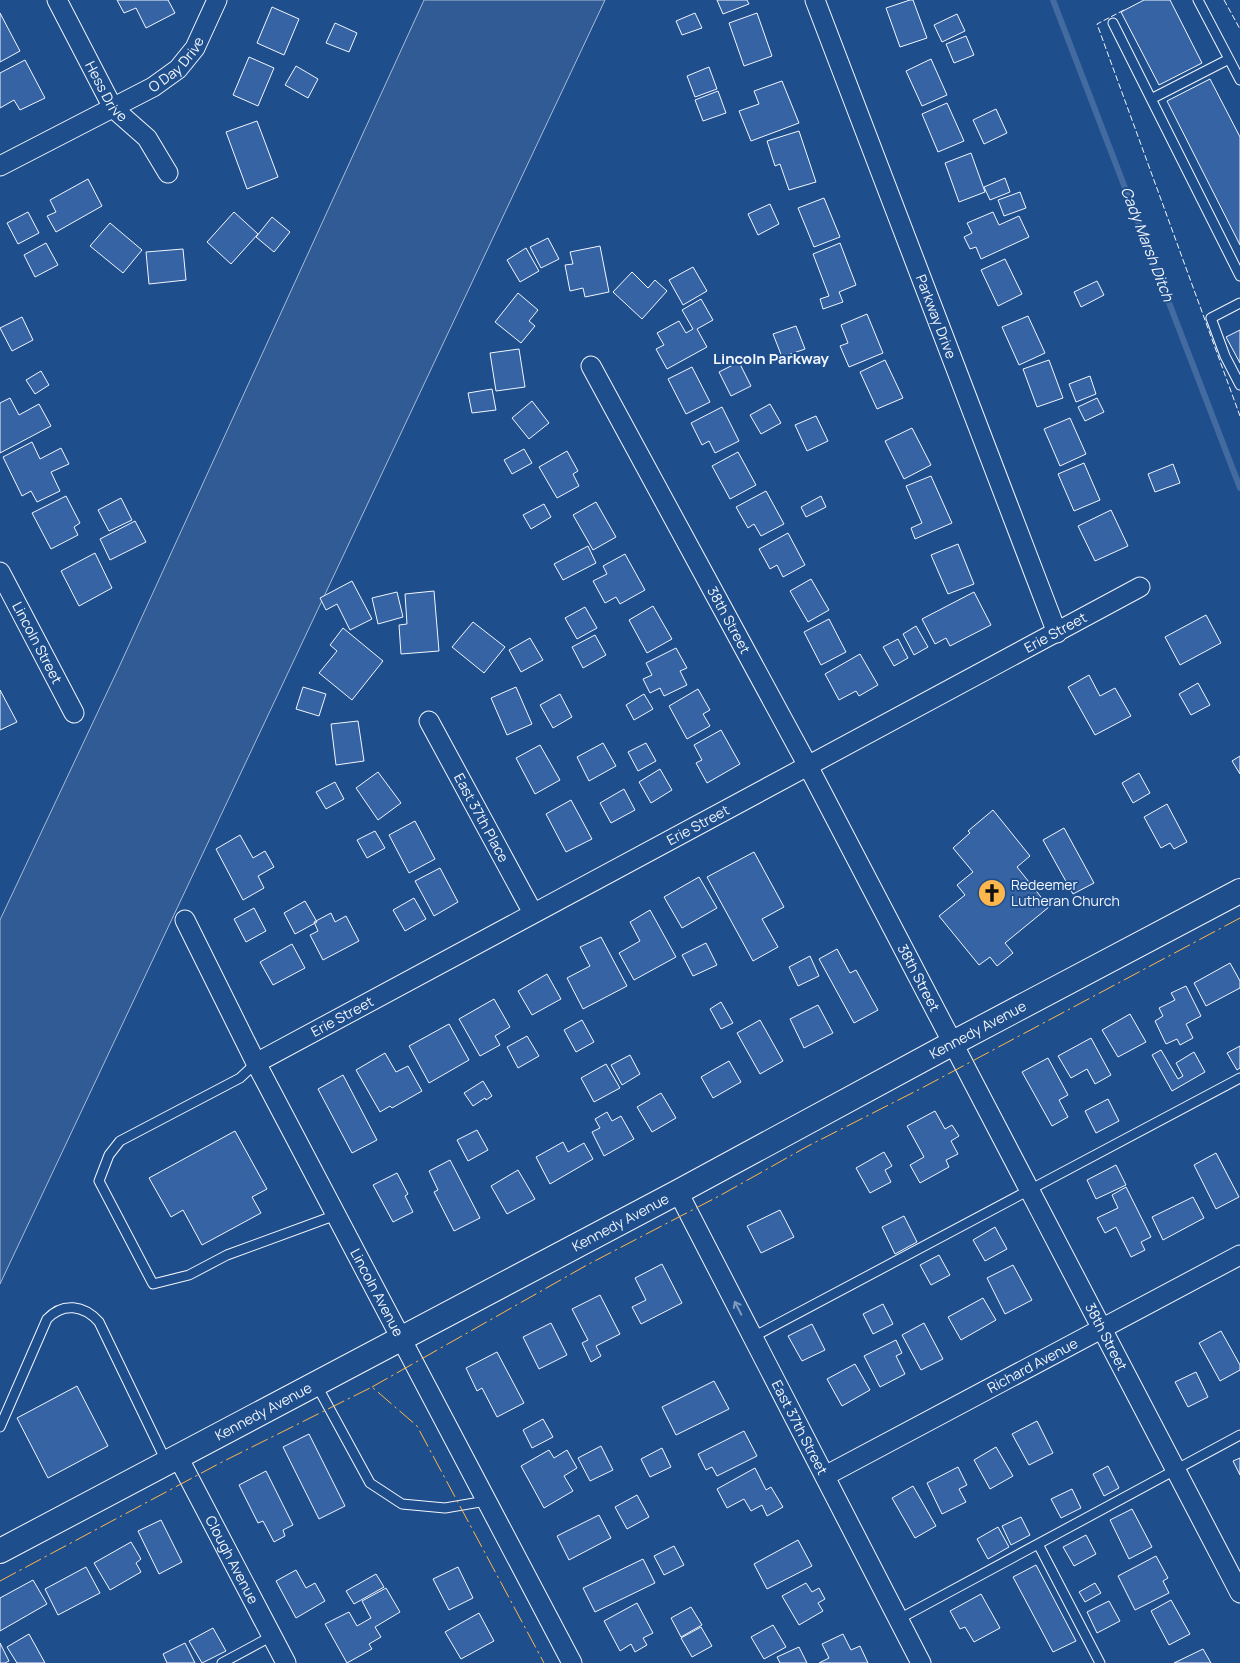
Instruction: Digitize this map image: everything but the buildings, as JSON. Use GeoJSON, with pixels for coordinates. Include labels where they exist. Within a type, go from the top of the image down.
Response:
{"type":"FeatureCollection","features":[{"type":"Feature","properties":{"kind":"street","name":"Hess Drive"},"geometry":{"type":"LineString","coordinates":[[57,0],[113,108],[148,138],[168,173]]}},
{"type":"Feature","properties":{"kind":"street","name":"O Day Drive"},"geometry":{"type":"LineString","coordinates":[[0,166],[153,87],[178,69],[195,48],[217,0]]}},
{"type":"Feature","properties":{"kind":"street","name":"Parkway Drive"},"geometry":{"type":"LineString","coordinates":[[815,0],[1057,633]]}},
{"type":"Feature","properties":{"kind":"street","name":"38th Street"},"geometry":{"type":"LineString","coordinates":[[591,366],[808,766],[1240,1593]]}},
{"type":"Feature","properties":{"kind":"street","name":"Lincoln Street"},"geometry":{"type":"LineString","coordinates":[[0,572],[74,713]]}},
{"type":"Feature","properties":{"kind":"street","name":"Erie Street"},"geometry":{"type":"LineString","coordinates":[[256,1063],[1140,587]]}},
{"type":"Feature","properties":{"kind":"street","name":"East 37th Place"},"geometry":{"type":"LineString","coordinates":[[429,721],[533,913]]}},
{"type":"Feature","properties":{"kind":"street","name":"Kennedy Avenue"},"geometry":{"type":"LineString","coordinates":[[0,1551],[402,1339],[1240,891]]}},
{"type":"Feature","properties":{"kind":"street","name":"Lincoln Avenue"},"geometry":{"type":"LineString","coordinates":[[184,920],[256,1063],[572,1663]]}},
{"type":"Feature","properties":{"kind":"street","name":"East 37th Street"},"geometry":{"type":"LineString","coordinates":[[678,1192],[921,1663]]}},
{"type":"Feature","properties":{"kind":"street","name":"Richard Avenue"},"geometry":{"type":"LineString","coordinates":[[825,1476],[1240,1255]]}},
{"type":"Feature","properties":{"kind":"street","name":"Clough Avenue"},"geometry":{"type":"LineString","coordinates":[[172,1460],[286,1663]]}},
{"type":"Feature","properties":{"kind":"lane"},"geometry":{"type":"LineString","coordinates":[[1198,0],[1240,80]]}},
{"type":"Feature","properties":{"kind":"lane"},"geometry":{"type":"LineString","coordinates":[[1113,23],[1240,276]]}},
{"type":"Feature","properties":{"kind":"lane"},"geometry":{"type":"LineString","coordinates":[[1151,99],[1229,59]]}},
{"type":"Feature","properties":{"kind":"lane"},"geometry":{"type":"LineString","coordinates":[[1240,303],[1211,318],[1225,356],[1240,385]]}},
{"type":"Feature","properties":{"kind":"lane"},"geometry":{"type":"LineString","coordinates":[[256,1063],[240,1078],[120,1141],[109,1155],[99,1182],[153,1284],[190,1274],[227,1254],[336,1215]]}},
{"type":"Feature","properties":{"kind":"lane"},"geometry":{"type":"LineString","coordinates":[[753,1337],[1240,1078]]}},
{"type":"Feature","properties":{"kind":"lane"},"geometry":{"type":"LineString","coordinates":[[0,1427],[47,1320],[54,1312],[60,1309],[76,1308],[94,1315],[100,1322],[172,1460]]}},
{"type":"Feature","properties":{"kind":"lane"},"geometry":{"type":"LineString","coordinates":[[316,1384],[370,1483],[402,1504],[445,1508],[487,1501]]}},
{"type":"Feature","properties":{"kind":"lane"},"geometry":{"type":"LineString","coordinates":[[899,1619],[1240,1435]]}},
{"type":"Feature","properties":{"kind":"lane"},"geometry":{"type":"LineString","coordinates":[[1038,1544],[1100,1663]]}},
{"type":"Feature","properties":{"kind":"lane"},"geometry":{"type":"LineString","coordinates":[[222,1663],[272,1636]]}},
{"type":"Feature","properties":{"kind":"shaded area"},"geometry":{"type":"Polygon","coordinates":[[[424,0],[605,0],[0,1284],[0,920],[119,667],[424,0]]]}},
{"type":"Feature","properties":{"kind":"waterway","name":"Cady Marsh Ditch"},"geometry":{"type":"LineString","coordinates":[[1053,0],[1240,488]]}},
{"type":"Feature","properties":{"kind":"fence"},"geometry":{"type":"LineString","coordinates":[[1224,0],[1240,29]]}},
{"type":"Feature","properties":{"kind":"fence"},"geometry":{"type":"LineString","coordinates":[[1124,10],[1097,24],[1240,416]]}},
{"type":"Feature","properties":{"kind":"power"},"geometry":{"type":"LineString","coordinates":[[372,1387],[587,1265],[1240,918]]}},
{"type":"Feature","properties":{"kind":"power"},"geometry":{"type":"LineString","coordinates":[[0,1581],[222,1462],[372,1387],[417,1426],[544,1663]]}},
{"type":"Feature","properties":{"kind":"place","name":"Redeemer Lutheran Church"},"geometry":{"type":"Point","coordinates":[992,893]}},
{"type":"Feature","properties":{"kind":"district","name":"Lincoln Parkway"},"geometry":{"type":"Point","coordinates":[771,359]}}]}
